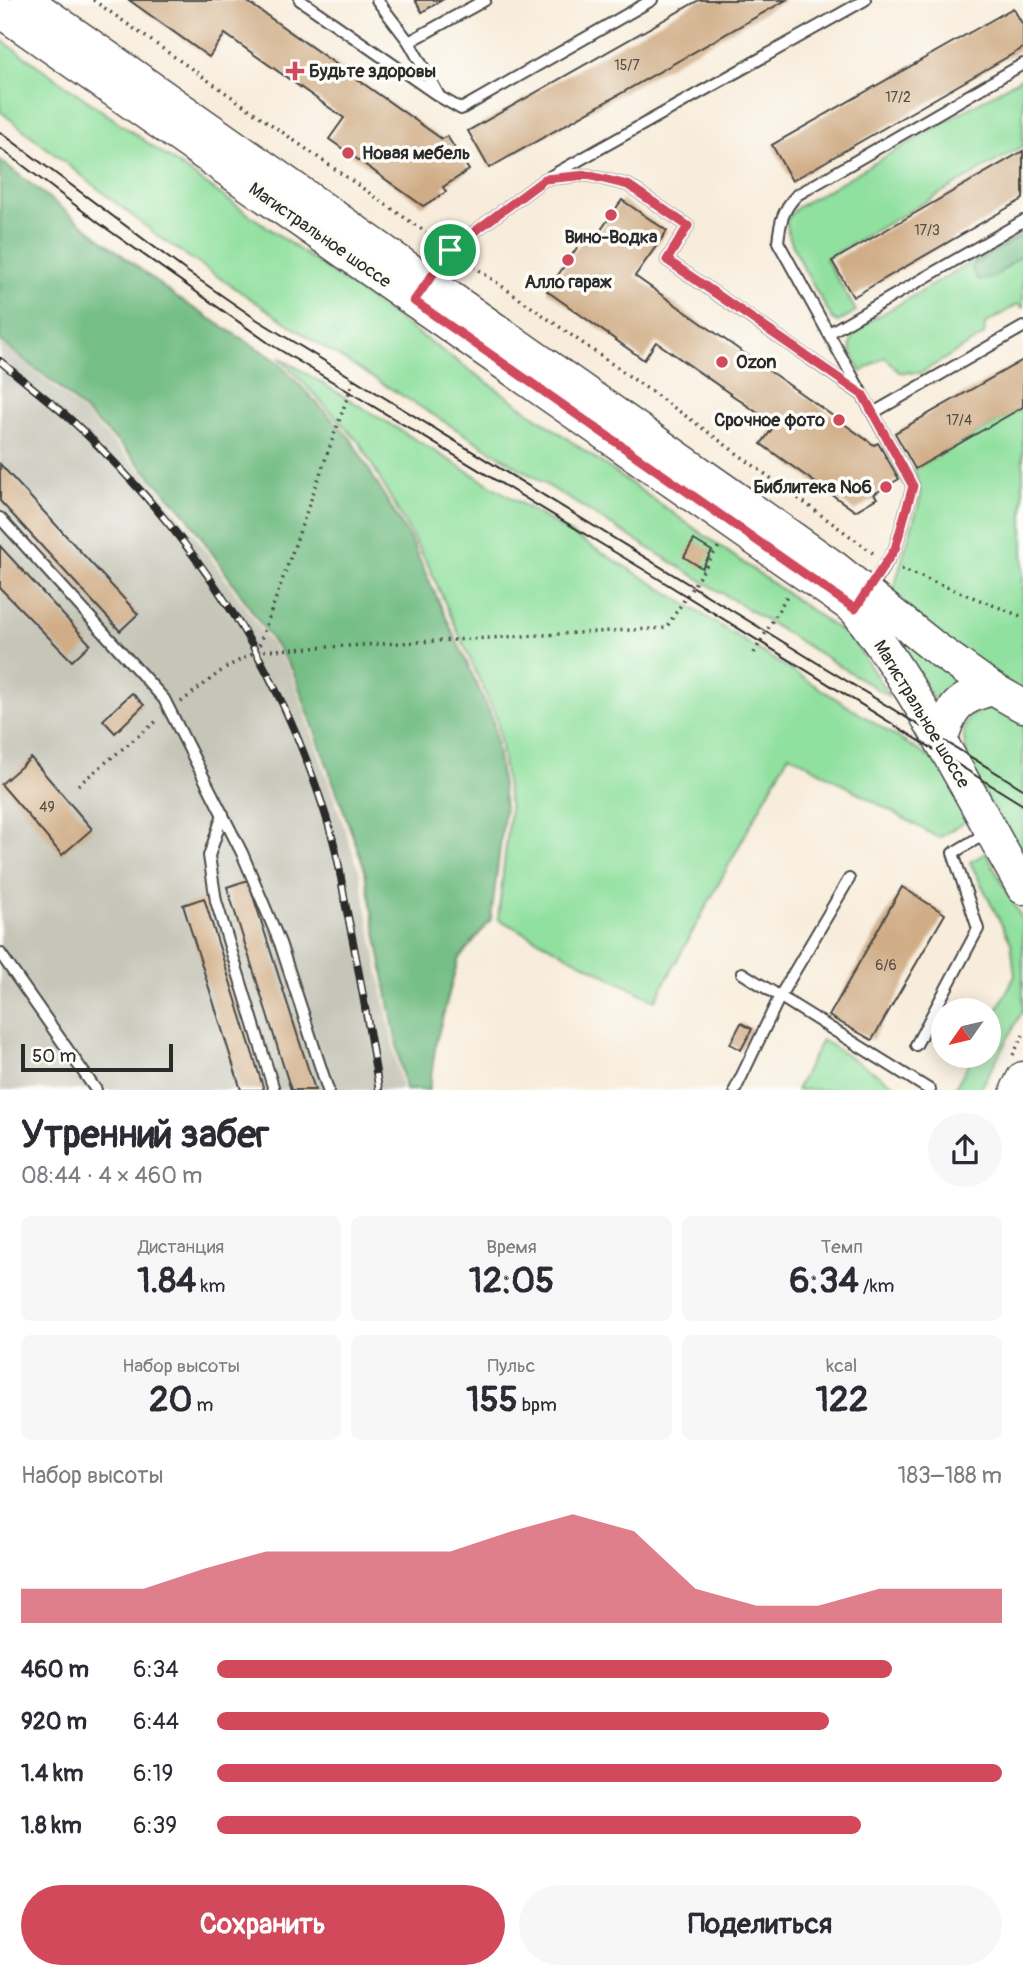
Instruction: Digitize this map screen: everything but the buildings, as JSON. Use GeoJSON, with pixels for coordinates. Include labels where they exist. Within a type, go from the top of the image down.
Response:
{"type":"FeatureCollection","features":[{"type":"Feature","properties":{"kind":"main road","name":"Магистральное шоссе"},"geometry":{"type":"LineString","coordinates":[[26,0],[420,291]]}},
{"type":"Feature","properties":{"kind":"main road","name":"Магистральное шоссе"},"geometry":{"type":"LineString","coordinates":[[0,11],[834,567],[861,601],[1023,888]]}},
{"type":"Feature","properties":{"kind":"main road","name":"Магистральное шоссе"},"geometry":{"type":"LineString","coordinates":[[861,601],[1023,706]]}},
{"type":"Feature","properties":{"kind":"main road"},"geometry":{"type":"LineString","coordinates":[[941,741],[948,716],[969,695],[993,689]]}},
{"type":"Feature","properties":{"kind":"main road"},"geometry":{"type":"LineString","coordinates":[[1017,1090],[1023,1078]]}},
{"type":"Feature","properties":{"kind":"lane"},"geometry":{"type":"LineString","coordinates":[[300,0],[461,109],[652,0]]}},
{"type":"Feature","properties":{"kind":"lane"},"geometry":{"type":"LineString","coordinates":[[377,0],[409,42],[440,97]]}},
{"type":"Feature","properties":{"kind":"lane"},"geometry":{"type":"LineString","coordinates":[[409,42],[485,0]]}},
{"type":"Feature","properties":{"kind":"lane"},"geometry":{"type":"LineString","coordinates":[[420,291],[450,250],[545,179],[865,0]]}},
{"type":"Feature","properties":{"kind":"lane"},"geometry":{"type":"LineString","coordinates":[[861,601],[895,549],[913,486],[778,242],[780,222],[786,206],[797,195],[1023,64]]}},
{"type":"Feature","properties":{"kind":"lane"},"geometry":{"type":"LineString","coordinates":[[545,179],[587,175],[628,185],[688,226],[667,260],[863,395]]}},
{"type":"Feature","properties":{"kind":"lane"},"geometry":{"type":"LineString","coordinates":[[829,333],[1023,221]]}},
{"type":"Feature","properties":{"kind":"lane"},"geometry":{"type":"LineString","coordinates":[[873,413],[1023,327]]}},
{"type":"Feature","properties":{"kind":"lane"},"geometry":{"type":"LineString","coordinates":[[0,518],[164,699],[223,814],[280,943],[328,1090]]}},
{"type":"Feature","properties":{"kind":"lane"},"geometry":{"type":"LineString","coordinates":[[223,814],[209,856],[216,901],[274,1090]]}},
{"type":"Feature","properties":{"kind":"lane"},"geometry":{"type":"LineString","coordinates":[[916,1045],[978,929],[953,853],[990,831]]}},
{"type":"Feature","properties":{"kind":"lane"},"geometry":{"type":"LineString","coordinates":[[735,1090],[780,996],[849,879]]}},
{"type":"Feature","properties":{"kind":"lane"},"geometry":{"type":"LineString","coordinates":[[0,953],[96,1090]]}},
{"type":"Feature","properties":{"kind":"lane"},"geometry":{"type":"LineString","coordinates":[[742,973],[930,1090]]}},
{"type":"Feature","properties":{"kind":"path"},"geometry":{"type":"LineString","coordinates":[[93,0],[679,411],[887,563],[1023,617]]}},
{"type":"Feature","properties":{"kind":"path"},"geometry":{"type":"LineString","coordinates":[[257,652],[354,379]]}},
{"type":"Feature","properties":{"kind":"path"},"geometry":{"type":"LineString","coordinates":[[78,785],[225,668],[257,652],[666,628],[724,538]]}},
{"type":"Feature","properties":{"kind":"path"},"geometry":{"type":"LineString","coordinates":[[754,653],[792,588]]}},
{"type":"Feature","properties":{"kind":"shaded area"},"geometry":{"type":"Polygon","coordinates":[[[0,340],[85,414],[149,479],[190,528],[291,672],[359,870],[402,1090],[0,1090],[0,340]]]}},
{"type":"Feature","properties":{"kind":"green space"},"geometry":{"type":"Polygon","coordinates":[[[0,39],[853,640],[890,697],[312,340],[159,237],[0,111],[0,39]]]}},
{"type":"Feature","properties":{"kind":"green space"},"geometry":{"type":"Polygon","coordinates":[[[1023,77],[1023,146],[826,259],[856,311],[838,322],[832,318],[791,241],[787,229],[790,215],[798,207],[1023,77]]]}},
{"type":"Feature","properties":{"kind":"green space"},"geometry":{"type":"Polygon","coordinates":[[[0,160],[176,297],[276,360],[351,439],[412,543],[493,720],[505,807],[491,919],[458,960],[436,1042],[429,1090],[405,1090],[364,867],[293,671],[186,515],[125,449],[60,388],[0,340],[0,160]]]}},
{"type":"Feature","properties":{"kind":"green space"},"geometry":{"type":"Polygon","coordinates":[[[1023,232],[1023,308],[1018,304],[985,324],[984,335],[921,373],[899,372],[885,357],[861,372],[851,349],[852,338],[860,327],[1023,232]]]}},
{"type":"Feature","properties":{"kind":"green space"},"geometry":{"type":"Polygon","coordinates":[[[1023,235],[1023,258],[1020,257],[990,278],[978,280],[972,270],[974,264],[1023,235]]]}},
{"type":"Feature","properties":{"kind":"green space"},"geometry":{"type":"Polygon","coordinates":[[[279,357],[662,589],[941,765],[969,819],[939,838],[789,754],[655,1001],[498,919],[510,810],[497,719],[429,567],[360,443],[279,357]]]}},
{"type":"Feature","properties":{"kind":"green space"},"geometry":{"type":"Polygon","coordinates":[[[1023,407],[1023,693],[911,618],[892,594],[921,496],[915,469],[1023,407]]]}},
{"type":"Feature","properties":{"kind":"green space"},"geometry":{"type":"Polygon","coordinates":[[[887,626],[967,683],[940,710],[887,626]]]}},
{"type":"Feature","properties":{"kind":"green space"},"geometry":{"type":"Polygon","coordinates":[[[986,708],[1023,723],[1023,854],[975,776],[967,753],[964,733],[970,717],[986,708]]]}},
{"type":"Feature","properties":{"kind":"green space"},"geometry":{"type":"Polygon","coordinates":[[[986,853],[1023,921],[1023,1010],[1001,1051],[1001,1002],[1015,976],[1011,943],[970,862],[986,853]]]}},
{"type":"Feature","properties":{"kind":"green space"},"geometry":{"type":"Polygon","coordinates":[[[822,1040],[903,1090],[796,1090],[822,1040]]]}},
{"type":"Feature","properties":{"kind":"green space"},"geometry":{"type":"Polygon","coordinates":[[[966,1068],[992,1068],[980,1090],[954,1090],[966,1068]]]}},
{"type":"Feature","properties":{"kind":"tram line"},"geometry":{"type":"LineString","coordinates":[[0,132],[185,270],[256,319],[1023,789]]}},
{"type":"Feature","properties":{"kind":"tram line"},"geometry":{"type":"LineString","coordinates":[[0,148],[100,224],[270,344],[646,571],[1023,805]]}},
{"type":"Feature","properties":{"kind":"railway"},"geometry":{"type":"LineString","coordinates":[[0,361],[81,429],[165,520],[202,567],[265,669],[314,780],[333,840],[379,1090]]}},
{"type":"Feature","properties":{"kind":"place","name":"Будьте здоровы"},"geometry":{"type":"Point","coordinates":[295,71]}},
{"type":"Feature","properties":{"kind":"place","name":"Новая мебель"},"geometry":{"type":"Point","coordinates":[348,153]}},
{"type":"Feature","properties":{"kind":"place","name":"Вино-Водка"},"geometry":{"type":"Point","coordinates":[611,215]}},
{"type":"Feature","properties":{"kind":"place","name":"Алло гараж"},"geometry":{"type":"Point","coordinates":[568,260]}},
{"type":"Feature","properties":{"kind":"place","name":"Ozon"},"geometry":{"type":"Point","coordinates":[722,362]}},
{"type":"Feature","properties":{"kind":"place","name":"Срочное фото"},"geometry":{"type":"Point","coordinates":[839,420]}},
{"type":"Feature","properties":{"kind":"place","name":"Библитека №6"},"geometry":{"type":"Point","coordinates":[886,487]}},
{"type":"Feature","properties":{"kind":"route"},"geometry":{"type":"LineString","coordinates":[[587,175],[628,185],[688,226],[667,260],[863,395],[913,486],[895,549],[855,609],[414,301],[450,250],[545,179],[587,175]]}}]}
